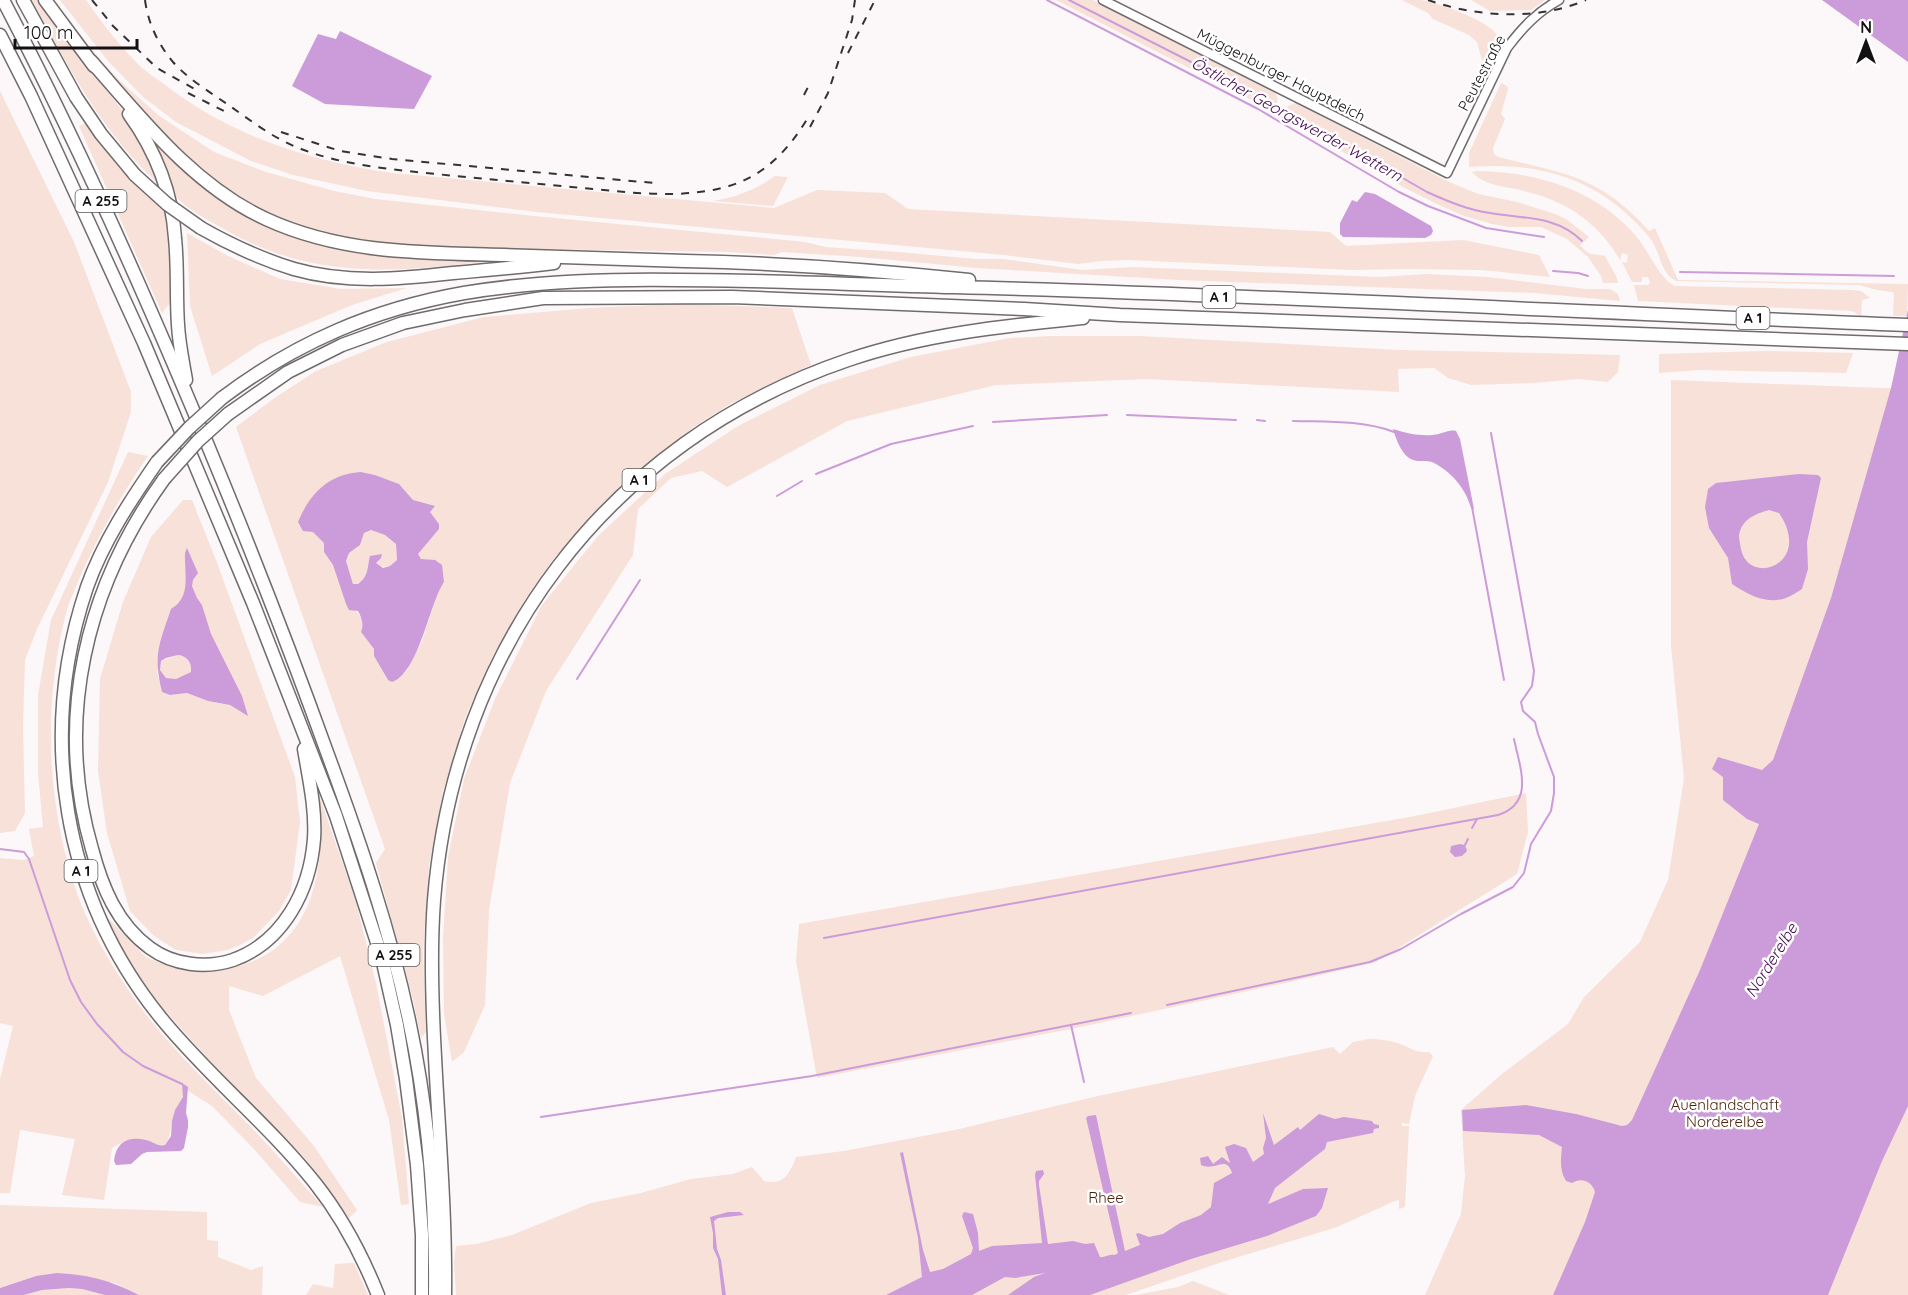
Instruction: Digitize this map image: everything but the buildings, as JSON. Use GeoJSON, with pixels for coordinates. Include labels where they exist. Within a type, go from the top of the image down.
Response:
{"type":"FeatureCollection","features":[{"type":"Feature","properties":{"kind":"highway","name":"A 255"},"geometry":{"type":"LineString","coordinates":[[3,0],[49,87],[162,336],[264,585],[358,839],[393,954],[410,1022],[428,1144],[435,1295]]}},
{"type":"Feature","properties":{"kind":"highway"},"geometry":{"type":"LineString","coordinates":[[23,0],[76,97],[101,134],[135,175],[167,204],[201,228],[234,246],[296,269],[336,277],[393,279],[600,259]]}},
{"type":"Feature","properties":{"kind":"highway"},"geometry":{"type":"LineString","coordinates":[[45,0],[136,124],[164,181],[175,236],[178,326],[191,405]]}},
{"type":"Feature","properties":{"kind":"highway","name":"A 255"},"geometry":{"type":"LineString","coordinates":[[0,35],[31,96],[144,343],[253,603],[336,816],[384,969],[397,1025],[417,1165],[434,1235]]}},
{"type":"Feature","properties":{"kind":"highway"},"geometry":{"type":"LineString","coordinates":[[91,61],[148,126],[203,179],[265,219],[333,242],[418,253],[689,261],[832,268],[1060,290]]}},
{"type":"Feature","properties":{"kind":"highway","name":"A 1"},"geometry":{"type":"LineString","coordinates":[[378,1295],[350,1234],[315,1183],[149,1003],[129,972],[95,907],[81,871],[63,782],[61,742],[64,690],[70,652],[88,586],[104,549],[122,514],[158,462],[189,428],[222,398],[250,377],[335,330],[388,311],[425,301],[502,288],[588,280],[1060,290],[1908,325]]}},
{"type":"Feature","properties":{"kind":"highway"},"geometry":{"type":"LineString","coordinates":[[300,728],[313,811],[314,839],[305,884],[289,916],[260,946],[225,963],[188,964],[168,958],[151,949],[122,920],[106,891],[94,858],[82,806],[75,743],[76,715],[85,652],[102,590],[132,528],[164,480],[198,441],[228,414],[288,372],[352,341],[403,323],[465,310],[543,298],[732,297],[1120,315]]}},
{"type":"Feature","properties":{"kind":"highway","name":"A 1"},"geometry":{"type":"LineString","coordinates":[[434,1235],[432,940],[437,866],[453,779],[466,738],[483,694],[506,646],[534,599],[560,563],[589,528],[657,464],[731,412],[775,389],[848,360],[906,343],[1007,326],[1120,315],[1908,344]]}},
{"type":"Feature","properties":{"kind":"highway","name":"A 255"},"geometry":{"type":"LineString","coordinates":[[422,1295],[434,1248]]}},
{"type":"Feature","properties":{"kind":"highway"},"geometry":{"type":"LineString","coordinates":[[434,1248],[445,1295]]}},
{"type":"Feature","properties":{"kind":"street","name":"Müggenburger Hauptdeich"},"geometry":{"type":"LineString","coordinates":[[1103,0],[1447,173]]}},
{"type":"Feature","properties":{"kind":"street","name":"Peutestraße"},"geometry":{"type":"LineString","coordinates":[[1447,173],[1507,48],[1534,17],[1559,0]]}},
{"type":"Feature","properties":{"kind":"green space"},"geometry":{"type":"Polygon","coordinates":[[[32,0],[39,0],[130,121],[144,145],[161,186],[140,166],[104,122],[74,76],[32,0]]]}},
{"type":"Feature","properties":{"kind":"green space"},"geometry":{"type":"Polygon","coordinates":[[[51,0],[54,0],[97,56],[118,79],[158,115],[214,152],[266,172],[334,191],[375,199],[805,242],[825,247],[976,259],[1003,259],[1082,270],[1134,267],[1379,277],[1426,274],[1487,277],[1586,289],[1610,289],[1618,294],[1620,301],[1535,293],[1179,280],[977,268],[782,252],[774,255],[727,252],[417,247],[341,237],[296,225],[259,209],[223,187],[158,130],[101,65],[51,0]]]}},
{"type":"Feature","properties":{"kind":"green space"},"geometry":{"type":"Polygon","coordinates":[[[60,0],[86,0],[128,54],[142,67],[189,102],[216,118],[272,144],[361,168],[392,173],[774,208],[817,190],[885,193],[908,209],[1330,232],[1346,246],[1463,240],[1539,255],[1550,277],[1482,270],[1351,270],[1129,260],[1078,264],[1004,255],[537,212],[367,191],[293,175],[251,161],[176,122],[143,97],[108,61],[60,0]]]}},
{"type":"Feature","properties":{"kind":"green space"},"geometry":{"type":"Polygon","coordinates":[[[1056,0],[1093,0],[1275,92],[1278,100],[1276,106],[1273,111],[1056,0]]]}},
{"type":"Feature","properties":{"kind":"green space"},"geometry":{"type":"Polygon","coordinates":[[[1402,0],[1421,0],[1439,4],[1486,25],[1498,40],[1487,67],[1483,64],[1477,42],[1469,35],[1433,19],[1428,13],[1402,0]]]}},
{"type":"Feature","properties":{"kind":"green space"},"geometry":{"type":"Polygon","coordinates":[[[1471,0],[1545,0],[1531,10],[1490,11],[1471,0]]]}},
{"type":"Feature","properties":{"kind":"green space"},"geometry":{"type":"Polygon","coordinates":[[[1501,83],[1508,89],[1501,114],[1505,119],[1493,148],[1494,154],[1498,157],[1563,173],[1598,188],[1631,213],[1649,231],[1655,228],[1678,280],[1908,284],[1907,316],[1893,316],[1893,292],[1859,285],[1676,281],[1666,272],[1650,238],[1631,218],[1591,188],[1569,178],[1522,167],[1469,167],[1469,153],[1501,83]]]}},
{"type":"Feature","properties":{"kind":"green space"},"geometry":{"type":"Polygon","coordinates":[[[0,91],[74,242],[131,392],[131,412],[108,482],[37,629],[25,660],[23,727],[25,813],[15,831],[0,833],[0,91]]]}},
{"type":"Feature","properties":{"kind":"green space"},"geometry":{"type":"Polygon","coordinates":[[[1296,103],[1449,182],[1478,194],[1517,202],[1566,219],[1589,237],[1580,245],[1583,249],[1591,254],[1605,256],[1618,283],[1603,283],[1588,257],[1567,239],[1541,227],[1509,227],[1464,216],[1405,188],[1284,118],[1288,106],[1296,103]]]}},
{"type":"Feature","properties":{"kind":"green space"},"geometry":{"type":"Polygon","coordinates":[[[86,123],[118,167],[167,212],[171,302],[162,313],[79,126],[86,123]]]}},
{"type":"Feature","properties":{"kind":"green space"},"geometry":{"type":"Polygon","coordinates":[[[146,130],[174,159],[294,235],[512,259],[436,267],[365,269],[330,266],[295,259],[260,247],[205,218],[175,196],[146,130]]]}},
{"type":"Feature","properties":{"kind":"green space"},"geometry":{"type":"Polygon","coordinates":[[[1472,172],[1521,175],[1542,180],[1563,186],[1602,206],[1635,235],[1664,277],[1675,286],[1852,290],[1861,291],[1870,298],[1862,300],[1861,316],[1852,311],[1638,301],[1634,285],[1648,285],[1650,282],[1648,277],[1642,277],[1642,282],[1632,282],[1622,262],[1627,263],[1628,255],[1622,253],[1620,260],[1602,235],[1580,215],[1539,195],[1483,180],[1472,172]]]}},
{"type":"Feature","properties":{"kind":"green space"},"geometry":{"type":"Polygon","coordinates":[[[775,176],[788,177],[773,206],[713,201],[745,192],[775,176]]]}},
{"type":"Feature","properties":{"kind":"green space"},"geometry":{"type":"Polygon","coordinates":[[[187,233],[228,256],[280,279],[341,289],[407,288],[352,305],[260,344],[212,376],[190,306],[187,233]]]}},
{"type":"Feature","properties":{"kind":"green space"},"geometry":{"type":"Polygon","coordinates":[[[677,304],[792,308],[811,365],[730,404],[694,427],[621,486],[555,557],[528,595],[493,655],[465,718],[443,791],[429,865],[423,953],[426,1032],[421,1038],[413,999],[376,863],[385,849],[236,427],[316,371],[387,342],[484,317],[589,308],[677,304]],[[361,472],[313,532],[324,543],[324,552],[333,565],[346,604],[362,619],[361,632],[374,649],[374,656],[387,679],[392,681],[406,672],[422,641],[438,591],[444,582],[435,560],[421,560],[418,554],[439,529],[439,524],[430,512],[413,500],[399,484],[361,472]]]}},
{"type":"Feature","properties":{"kind":"green space"},"geometry":{"type":"Polygon","coordinates":[[[1139,336],[1399,350],[1620,355],[1618,372],[1608,382],[1578,379],[1471,385],[1448,378],[1434,368],[1398,369],[1399,392],[1147,379],[996,385],[847,421],[727,487],[702,471],[671,478],[638,509],[633,555],[546,691],[510,783],[489,910],[485,1005],[464,1052],[452,1062],[444,1014],[443,938],[448,857],[464,779],[495,699],[542,605],[599,535],[665,474],[738,426],[820,385],[911,357],[1010,338],[1139,336]]]}},
{"type":"Feature","properties":{"kind":"green space"},"geometry":{"type":"Polygon","coordinates":[[[1765,351],[1853,353],[1846,373],[1700,370],[1659,373],[1659,354],[1765,351]]]}},
{"type":"Feature","properties":{"kind":"green space","name":"Auenlandschaft Norderelbe"},"geometry":{"type":"Polygon","coordinates":[[[1671,380],[1908,389],[1908,1295],[1425,1295],[1461,1214],[1465,1176],[1461,1110],[1502,1074],[1568,1024],[1584,997],[1640,942],[1668,880],[1684,778],[1671,645],[1671,380]]]}},
{"type":"Feature","properties":{"kind":"green space"},"geometry":{"type":"Polygon","coordinates":[[[128,452],[148,456],[119,501],[86,563],[67,609],[59,646],[51,712],[51,746],[57,813],[63,846],[85,913],[102,948],[134,998],[169,1043],[259,1136],[323,1207],[300,1202],[254,1149],[212,1106],[182,1087],[184,1094],[172,1121],[165,1145],[132,1139],[112,1148],[104,1200],[62,1195],[75,1139],[20,1130],[10,1193],[0,1193],[0,1079],[13,1026],[0,1023],[0,858],[24,860],[34,856],[29,829],[43,827],[38,773],[38,695],[51,620],[128,452]]]}},
{"type":"Feature","properties":{"kind":"green space"},"geometry":{"type":"Polygon","coordinates":[[[183,500],[192,500],[295,777],[300,822],[291,890],[279,911],[254,937],[228,950],[202,954],[176,950],[154,936],[130,911],[107,833],[98,771],[100,679],[123,602],[151,537],[183,500]],[[185,563],[185,590],[157,672],[162,692],[170,695],[187,693],[208,701],[230,705],[202,605],[192,586],[185,563]]]}},
{"type":"Feature","properties":{"kind":"green space"},"geometry":{"type":"Polygon","coordinates":[[[371,530],[385,535],[396,544],[397,560],[390,566],[379,567],[376,563],[382,554],[370,563],[363,580],[358,584],[353,584],[346,561],[349,553],[360,545],[364,533],[371,530]]]}},
{"type":"Feature","properties":{"kind":"green space"},"geometry":{"type":"Polygon","coordinates":[[[178,655],[188,660],[191,672],[176,679],[166,678],[160,670],[161,661],[178,655]]]}},
{"type":"Feature","properties":{"kind":"green space"},"geometry":{"type":"Polygon","coordinates":[[[1526,793],[1528,832],[1517,874],[1376,962],[1071,1029],[817,1078],[796,961],[799,924],[1415,816],[1526,793]]]}},
{"type":"Feature","properties":{"kind":"green space"},"geometry":{"type":"Polygon","coordinates":[[[319,795],[356,902],[376,983],[402,1118],[409,1204],[401,1205],[389,1120],[340,956],[263,996],[229,986],[229,1010],[256,1078],[314,1146],[357,1210],[349,1218],[303,1156],[220,1072],[153,997],[125,954],[106,916],[144,955],[163,964],[202,971],[217,971],[235,968],[258,959],[278,946],[294,929],[306,910],[314,888],[321,841],[319,795]]]}},
{"type":"Feature","properties":{"kind":"green space","name":"Rhee"},"geometry":{"type":"Polygon","coordinates":[[[1369,1039],[1401,1044],[1417,1051],[1429,1052],[1433,1056],[1415,1096],[1409,1124],[1402,1123],[1402,1126],[1409,1126],[1405,1207],[1399,1209],[1399,1200],[1395,1201],[1337,1227],[1222,1262],[1126,1295],[456,1295],[454,1262],[456,1246],[476,1244],[512,1235],[591,1203],[641,1193],[691,1179],[733,1174],[752,1167],[764,1181],[777,1182],[789,1173],[796,1157],[844,1151],[955,1130],[1098,1096],[1333,1047],[1340,1054],[1353,1042],[1369,1039]]]}},
{"type":"Feature","properties":{"kind":"green space"},"geometry":{"type":"Polygon","coordinates":[[[0,1205],[207,1212],[207,1240],[218,1241],[218,1257],[251,1270],[263,1266],[262,1295],[139,1295],[115,1283],[36,1276],[0,1288],[0,1205]]]}},
{"type":"Feature","properties":{"kind":"green space"},"geometry":{"type":"Polygon","coordinates":[[[354,1263],[368,1295],[306,1295],[313,1284],[333,1288],[335,1264],[354,1263]]]}},
{"type":"Feature","properties":{"kind":"green space"},"geometry":{"type":"Polygon","coordinates":[[[1193,1281],[1229,1295],[1136,1295],[1178,1287],[1193,1281]]]}},
{"type":"Feature","properties":{"kind":"green space"},"geometry":{"type":"Polygon","coordinates":[[[69,1288],[105,1295],[24,1295],[42,1290],[69,1288]]]}},
{"type":"Feature","properties":{"kind":"water"},"geometry":{"type":"Polygon","coordinates":[[[1822,0],[1908,0],[1908,62],[1822,0]]]}},
{"type":"Feature","properties":{"kind":"water"},"geometry":{"type":"Polygon","coordinates":[[[340,31],[432,76],[414,109],[325,104],[292,86],[318,34],[336,39],[340,31]]]}},
{"type":"Feature","properties":{"kind":"water"},"geometry":{"type":"Polygon","coordinates":[[[1365,192],[1375,194],[1431,226],[1433,231],[1431,235],[1425,238],[1343,237],[1340,234],[1340,223],[1352,200],[1357,202],[1365,192]]]}},
{"type":"Feature","properties":{"kind":"water","name":"Norderelbe"},"geometry":{"type":"Polygon","coordinates":[[[1908,310],[1908,1106],[1882,1161],[1828,1295],[1553,1295],[1585,1222],[1595,1192],[1594,1188],[1586,1181],[1579,1180],[1572,1183],[1566,1181],[1561,1169],[1562,1147],[1539,1135],[1463,1131],[1462,1110],[1526,1105],[1576,1114],[1622,1126],[1632,1120],[1700,970],[1759,824],[1747,819],[1723,800],[1723,777],[1712,769],[1718,757],[1762,770],[1773,760],[1831,598],[1891,388],[1908,310]]]}},
{"type":"Feature","properties":{"kind":"water"},"geometry":{"type":"Polygon","coordinates":[[[1393,429],[1422,435],[1456,431],[1460,439],[1474,509],[1471,508],[1461,487],[1445,470],[1432,462],[1409,458],[1398,442],[1393,429]]]}},
{"type":"Feature","properties":{"kind":"water"},"geometry":{"type":"Polygon","coordinates":[[[361,472],[399,484],[413,500],[435,506],[430,512],[439,524],[439,529],[418,554],[421,559],[435,560],[442,565],[444,582],[409,666],[392,682],[388,680],[374,656],[374,649],[361,632],[361,616],[358,611],[349,610],[346,604],[333,565],[324,552],[324,543],[313,532],[303,531],[298,522],[308,502],[322,487],[330,481],[361,472]],[[371,530],[364,533],[360,545],[349,553],[346,561],[353,584],[358,584],[364,578],[370,556],[382,554],[376,563],[383,568],[397,560],[396,544],[385,535],[371,530]]]}},
{"type":"Feature","properties":{"kind":"water"},"geometry":{"type":"Polygon","coordinates":[[[1799,474],[1818,475],[1821,478],[1807,542],[1808,569],[1802,589],[1786,598],[1771,600],[1750,595],[1732,584],[1728,558],[1709,528],[1705,507],[1708,489],[1716,483],[1799,474]],[[1769,510],[1759,513],[1746,521],[1741,529],[1739,535],[1741,549],[1746,560],[1755,567],[1765,568],[1776,565],[1784,557],[1789,546],[1788,531],[1779,513],[1769,510]]]}},
{"type":"Feature","properties":{"kind":"water"},"geometry":{"type":"Polygon","coordinates":[[[187,548],[198,573],[192,586],[202,605],[211,634],[242,696],[248,716],[230,705],[208,701],[187,693],[170,695],[162,692],[158,668],[159,650],[171,609],[182,598],[186,584],[185,553],[187,548]],[[181,656],[161,661],[160,670],[166,678],[176,679],[191,672],[190,662],[181,656]]]}},
{"type":"Feature","properties":{"kind":"water"},"geometry":{"type":"Polygon","coordinates":[[[1465,845],[1467,851],[1462,856],[1455,857],[1450,852],[1451,846],[1465,845]]]}},
{"type":"Feature","properties":{"kind":"water"},"geometry":{"type":"Polygon","coordinates":[[[182,1083],[188,1087],[186,1113],[188,1127],[184,1148],[181,1151],[147,1152],[131,1164],[116,1165],[114,1161],[117,1149],[128,1140],[140,1139],[165,1145],[171,1136],[175,1110],[183,1097],[182,1083]]]}},
{"type":"Feature","properties":{"kind":"water"},"geometry":{"type":"Polygon","coordinates":[[[1263,1113],[1274,1145],[1298,1127],[1300,1130],[1319,1114],[1335,1119],[1344,1117],[1372,1121],[1379,1125],[1379,1128],[1374,1129],[1373,1133],[1327,1142],[1325,1149],[1275,1188],[1268,1204],[1303,1189],[1328,1188],[1322,1208],[1316,1216],[1267,1236],[1191,1259],[1090,1295],[1008,1295],[1034,1277],[1045,1273],[1015,1278],[1005,1277],[972,1295],[886,1295],[922,1277],[918,1238],[900,1153],[903,1152],[923,1250],[930,1272],[943,1269],[971,1254],[973,1248],[962,1216],[964,1212],[973,1214],[978,1233],[979,1251],[992,1246],[1042,1243],[1035,1175],[1036,1171],[1043,1170],[1044,1174],[1039,1185],[1048,1244],[1073,1241],[1085,1244],[1094,1243],[1102,1257],[1118,1253],[1086,1118],[1088,1116],[1096,1115],[1125,1251],[1140,1245],[1136,1234],[1149,1237],[1163,1234],[1180,1223],[1201,1215],[1211,1207],[1214,1183],[1232,1173],[1227,1165],[1206,1167],[1201,1165],[1200,1158],[1208,1156],[1213,1164],[1222,1157],[1230,1163],[1225,1147],[1234,1144],[1246,1148],[1253,1162],[1264,1154],[1266,1138],[1263,1113]]]}},
{"type":"Feature","properties":{"kind":"water"},"geometry":{"type":"Polygon","coordinates":[[[728,1212],[740,1212],[744,1215],[718,1218],[714,1221],[726,1295],[722,1295],[710,1217],[728,1212]]]}},
{"type":"Feature","properties":{"kind":"water"},"geometry":{"type":"Polygon","coordinates":[[[57,1273],[100,1279],[139,1295],[105,1295],[69,1288],[42,1290],[24,1295],[0,1295],[0,1288],[36,1276],[57,1273]]]}},
{"type":"Feature","properties":{"kind":"waterway","name":"Östlicher Georgswerder Wettern"},"geometry":{"type":"LineString","coordinates":[[1047,0],[1258,109],[1399,192],[1428,206],[1486,228],[1544,237]]}},
{"type":"Feature","properties":{"kind":"waterway"},"geometry":{"type":"LineString","coordinates":[[1069,0],[1270,102]]}},
{"type":"Feature","properties":{"kind":"waterway"},"geometry":{"type":"LineString","coordinates":[[1292,114],[1427,192],[1474,210],[1550,222],[1561,226],[1582,241]]}},
{"type":"Feature","properties":{"kind":"waterway"},"geometry":{"type":"LineString","coordinates":[[1553,271],[1588,276]]}},
{"type":"Feature","properties":{"kind":"waterway","name":"Östlicher Georgswerder Wettern"},"geometry":{"type":"LineString","coordinates":[[1680,272],[1894,276]]}},
{"type":"Feature","properties":{"kind":"waterway"},"geometry":{"type":"LineString","coordinates":[[993,422],[1107,415]]}},
{"type":"Feature","properties":{"kind":"waterway"},"geometry":{"type":"LineString","coordinates":[[1127,415],[1236,420]]}},
{"type":"Feature","properties":{"kind":"waterway"},"geometry":{"type":"LineString","coordinates":[[1257,420],[1265,421]]}},
{"type":"Feature","properties":{"kind":"waterway"},"geometry":{"type":"LineString","coordinates":[[1293,421],[1369,425],[1394,432]]}},
{"type":"Feature","properties":{"kind":"waterway"},"geometry":{"type":"LineString","coordinates":[[816,474],[891,444],[973,426]]}},
{"type":"Feature","properties":{"kind":"waterway"},"geometry":{"type":"LineString","coordinates":[[1167,1005],[1370,962],[1401,949],[1513,887],[1524,873],[1531,844],[1551,811],[1554,777],[1535,722],[1523,711],[1521,702],[1532,686],[1534,671],[1491,433]]}},
{"type":"Feature","properties":{"kind":"waterway"},"geometry":{"type":"LineString","coordinates":[[777,496],[802,481]]}},
{"type":"Feature","properties":{"kind":"waterway"},"geometry":{"type":"LineString","coordinates":[[1472,507],[1504,680]]}},
{"type":"Feature","properties":{"kind":"waterway"},"geometry":{"type":"LineString","coordinates":[[577,679],[640,580]]}},
{"type":"Feature","properties":{"kind":"waterway"},"geometry":{"type":"LineString","coordinates":[[824,938],[1498,815],[1510,809],[1517,802],[1521,793],[1521,773],[1514,739]]}},
{"type":"Feature","properties":{"kind":"waterway"},"geometry":{"type":"LineString","coordinates":[[1472,828],[1477,819]]}},
{"type":"Feature","properties":{"kind":"waterway"},"geometry":{"type":"LineString","coordinates":[[1465,845],[1468,839]]}},
{"type":"Feature","properties":{"kind":"waterway"},"geometry":{"type":"LineString","coordinates":[[0,849],[24,852],[29,859],[70,980],[81,1002],[97,1024],[123,1052],[143,1066],[182,1084]]}},
{"type":"Feature","properties":{"kind":"waterway"},"geometry":{"type":"LineString","coordinates":[[541,1117],[812,1076],[1131,1013]]}},
{"type":"Feature","properties":{"kind":"waterway"},"geometry":{"type":"LineString","coordinates":[[1071,1025],[1084,1082]]}},
{"type":"Feature","properties":{"kind":"railway"},"geometry":{"type":"LineString","coordinates":[[92,0],[113,26],[157,68],[200,92]]}},
{"type":"Feature","properties":{"kind":"railway"},"geometry":{"type":"LineString","coordinates":[[145,0],[151,25],[158,41],[173,62],[191,79],[281,140],[312,153],[356,164],[435,174],[630,192],[670,194],[710,191],[742,181],[766,167],[794,139],[809,116]]}},
{"type":"Feature","properties":{"kind":"railway"},"geometry":{"type":"LineString","coordinates":[[810,127],[828,93],[852,20],[855,0]]}},
{"type":"Feature","properties":{"kind":"railway"},"geometry":{"type":"LineString","coordinates":[[848,53],[875,0]]}},
{"type":"Feature","properties":{"kind":"railway"},"geometry":{"type":"LineString","coordinates":[[1428,0],[1466,10],[1507,14],[1548,11],[1586,0]]}},
{"type":"Feature","properties":{"kind":"railway"},"geometry":{"type":"LineString","coordinates":[[804,95],[811,81]]}},
{"type":"Feature","properties":{"kind":"railway"},"geometry":{"type":"LineString","coordinates":[[188,93],[228,113]]}},
{"type":"Feature","properties":{"kind":"railway"},"geometry":{"type":"LineString","coordinates":[[281,132],[340,151],[392,159],[654,183]]}}]}
